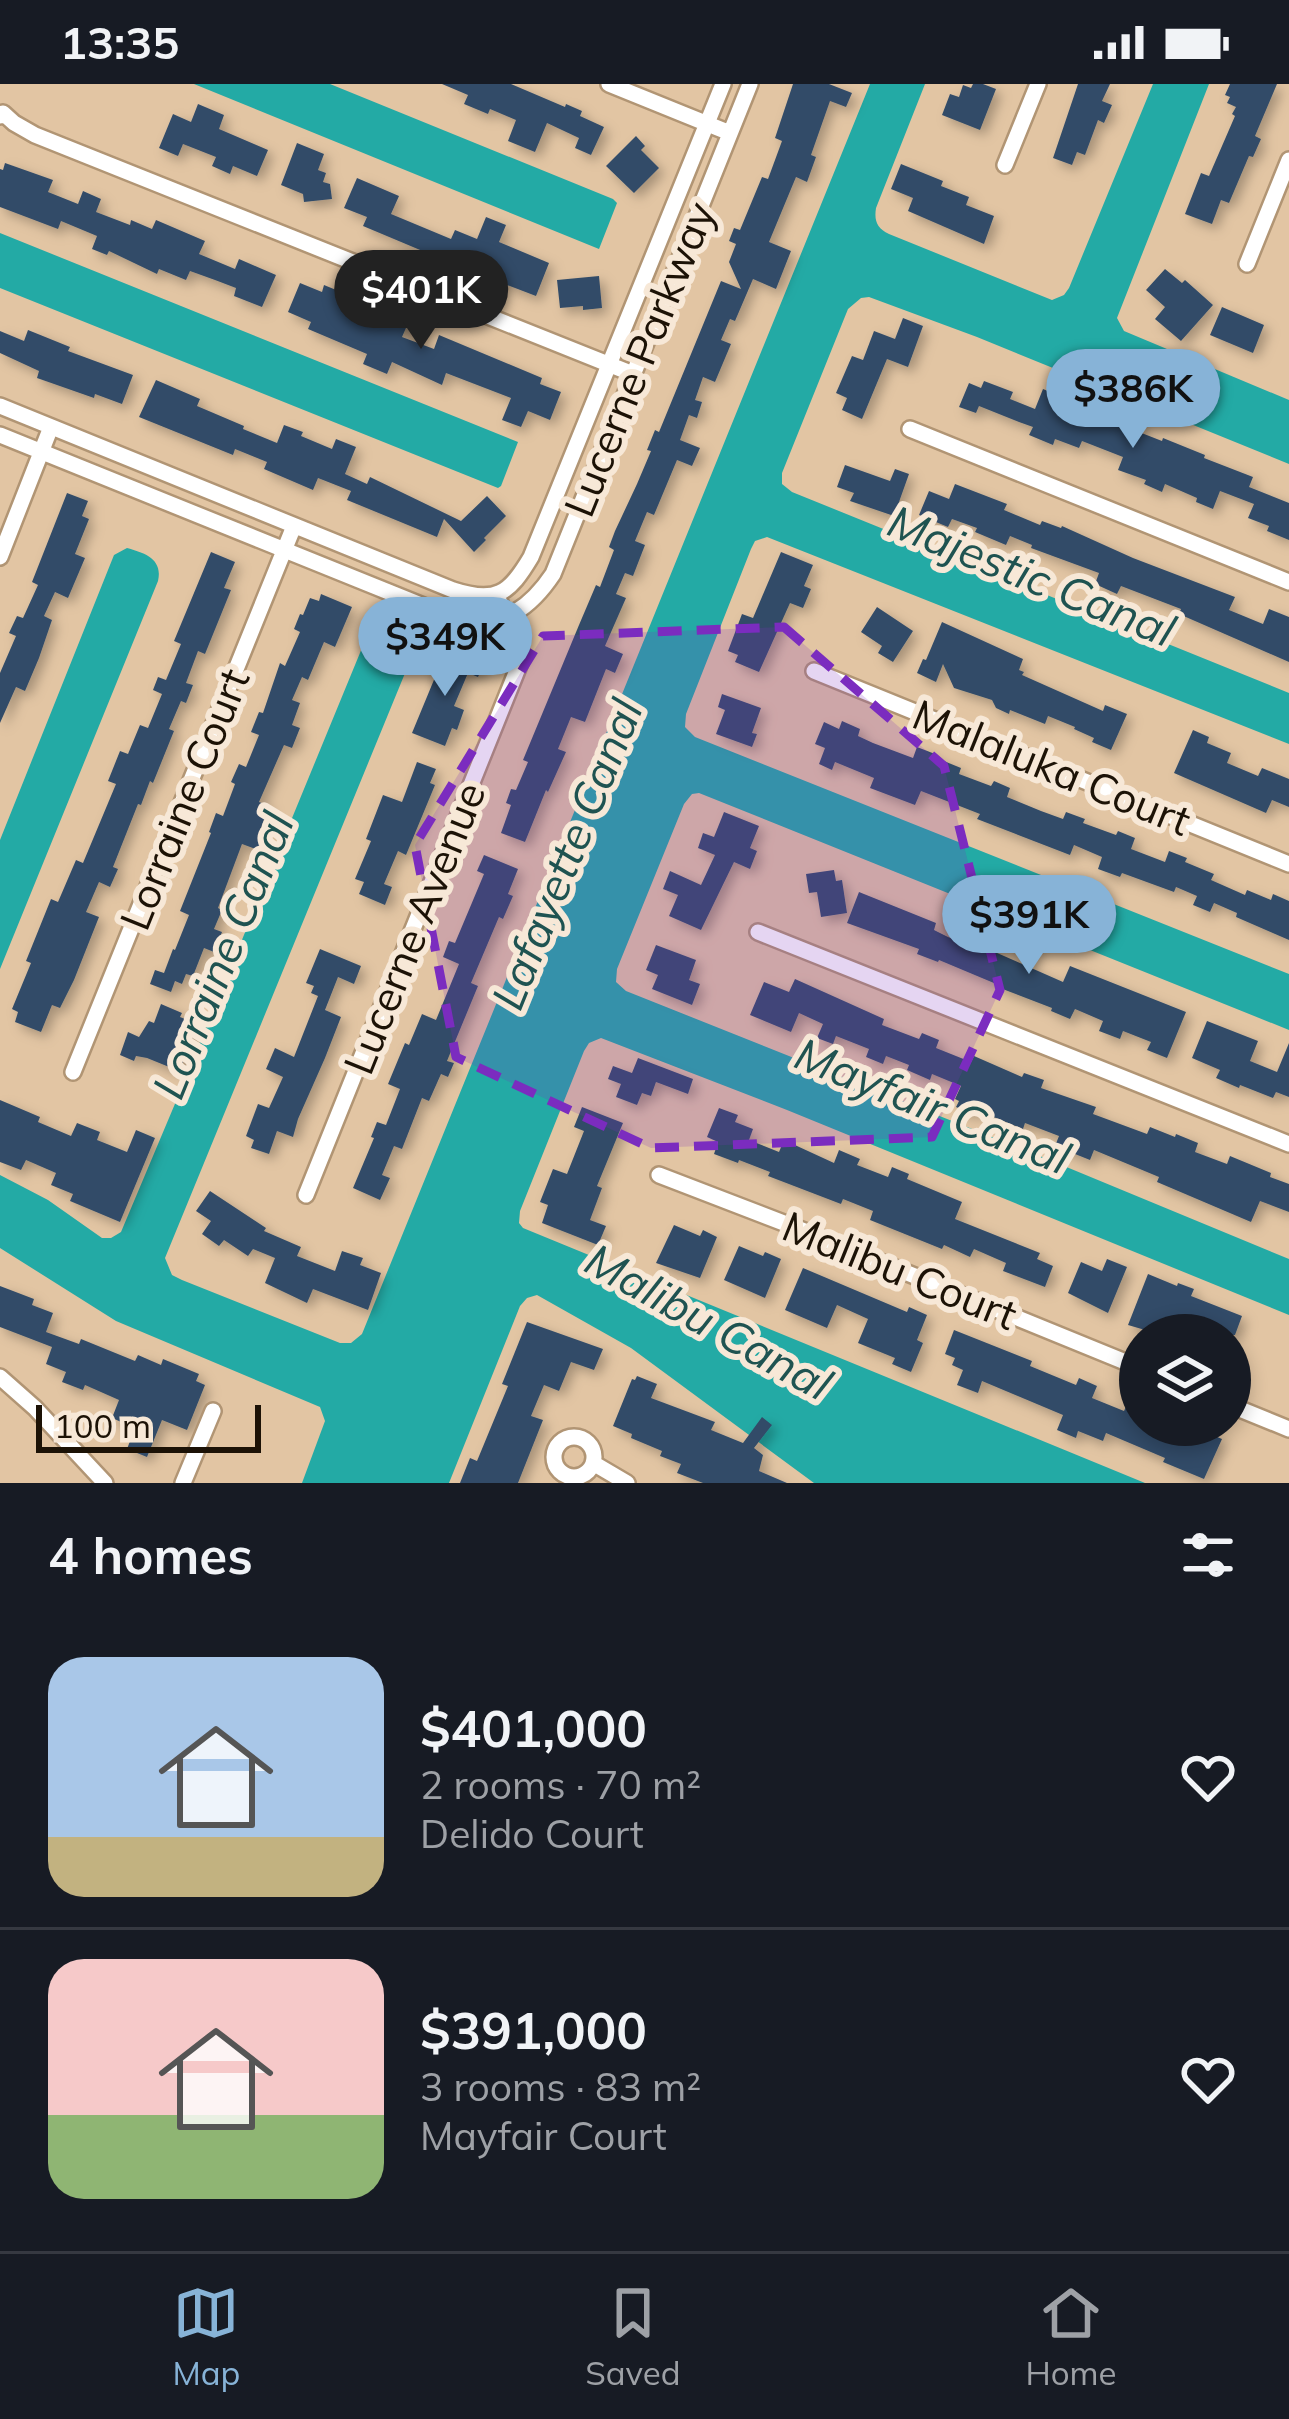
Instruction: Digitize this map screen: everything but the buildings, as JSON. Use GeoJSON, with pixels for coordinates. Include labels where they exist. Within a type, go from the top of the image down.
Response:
{"type":"FeatureCollection","features":[{"type":"Feature","properties":{"kind":"street"},"geometry":{"type":"LineString","coordinates":[[609,84],[730,133]]}},
{"type":"Feature","properties":{"kind":"street","name":"Lucerne Parkway"},"geometry":{"type":"LineString","coordinates":[[496,594],[515,584],[531,557],[723,84]]}},
{"type":"Feature","properties":{"kind":"street","name":"Lucerne Parkway"},"geometry":{"type":"LineString","coordinates":[[507,618],[528,606],[553,574],[750,84]]}},
{"type":"Feature","properties":{"kind":"street"},"geometry":{"type":"LineString","coordinates":[[1005,165],[1038,84]]}},
{"type":"Feature","properties":{"kind":"street"},"geometry":{"type":"LineString","coordinates":[[0,116],[3,113],[35,135],[633,374]]}},
{"type":"Feature","properties":{"kind":"street"},"geometry":{"type":"LineString","coordinates":[[1247,264],[1289,160]]}},
{"type":"Feature","properties":{"kind":"street"},"geometry":{"type":"LineString","coordinates":[[0,406],[453,590],[474,597],[496,594]]}},
{"type":"Feature","properties":{"kind":"street"},"geometry":{"type":"LineString","coordinates":[[0,557],[51,427]]}},
{"type":"Feature","properties":{"kind":"street"},"geometry":{"type":"LineString","coordinates":[[910,429],[1289,582]]}},
{"type":"Feature","properties":{"kind":"street"},"geometry":{"type":"LineString","coordinates":[[0,435],[463,622],[507,618]]}},
{"type":"Feature","properties":{"kind":"street","name":"Lorraine Court"},"geometry":{"type":"LineString","coordinates":[[73,1072],[294,526]]}},
{"type":"Feature","properties":{"kind":"street","name":"Lucerne Avenue"},"geometry":{"type":"LineString","coordinates":[[306,1195],[520,663],[518,643],[496,594]]}},
{"type":"Feature","properties":{"kind":"street","name":"Malaluka Court"},"geometry":{"type":"LineString","coordinates":[[814,671],[1289,864]]}},
{"type":"Feature","properties":{"kind":"street"},"geometry":{"type":"LineString","coordinates":[[758,932],[1289,1144]]}},
{"type":"Feature","properties":{"kind":"street","name":"Malibu Court"},"geometry":{"type":"LineString","coordinates":[[658,1175],[1119,1359]]}},
{"type":"Feature","properties":{"kind":"street"},"geometry":{"type":"LineString","coordinates":[[0,1377],[105,1483]]}},
{"type":"Feature","properties":{"kind":"street"},"geometry":{"type":"LineString","coordinates":[[183,1483],[213,1411]]}},
{"type":"Feature","properties":{"kind":"street"},"geometry":{"type":"LineString","coordinates":[[1251,1414],[1289,1429]]}},
{"type":"Feature","properties":{"kind":"street"},"geometry":{"type":"LineString","coordinates":[[577,1437],[589,1444],[593,1463],[585,1474],[563,1479],[554,1458],[558,1445],[577,1437]]}},
{"type":"Feature","properties":{"kind":"street"},"geometry":{"type":"LineString","coordinates":[[593,1463],[627,1483]]}},
{"type":"Feature","properties":{"kind":"highlighted area"},"geometry":{"type":"Polygon","coordinates":[[[784,627],[944,766],[1000,990],[932,1137],[651,1148],[456,1057],[415,845],[543,636],[784,627]]]}},
{"type":"Feature","properties":{"kind":"water"},"geometry":{"type":"Polygon","coordinates":[[[194,84],[330,84],[617,203],[599,249],[194,84]]]}},
{"type":"Feature","properties":{"kind":"water"},"geometry":{"type":"Polygon","coordinates":[[[870,84],[925,84],[876,208],[879,227],[1052,300],[1069,288],[1153,84],[1209,84],[1117,318],[1124,331],[1289,400],[1289,464],[869,297],[848,309],[782,473],[782,484],[1289,693],[1289,744],[767,537],[755,541],[751,549],[685,727],[695,737],[1289,974],[1289,1030],[699,793],[684,804],[617,969],[616,982],[626,991],[1289,1259],[1289,1315],[601,1038],[584,1051],[520,1211],[523,1228],[1145,1483],[814,1483],[631,1348],[537,1295],[520,1306],[449,1483],[302,1483],[325,1421],[320,1407],[116,1321],[0,1248],[0,1175],[48,1200],[102,1238],[121,1232],[177,1099],[159,1090],[162,1082],[181,1088],[362,648],[369,645],[410,661],[165,1258],[172,1275],[182,1280],[340,1343],[351,1343],[362,1334],[870,84]]]}},
{"type":"Feature","properties":{"kind":"water"},"geometry":{"type":"Polygon","coordinates":[[[0,233],[518,442],[501,486],[0,288],[0,233]]]}},
{"type":"Feature","properties":{"kind":"water"},"geometry":{"type":"Polygon","coordinates":[[[127,548],[155,562],[158,581],[0,969],[0,840],[114,555],[127,548]]]}},
{"type":"Feature","properties":{"kind":"water label","name":"Majestic Canal"},"geometry":{"type":"Point","coordinates":[1032,575]}},
{"type":"Feature","properties":{"kind":"water label","name":"Lafayette Canal"},"geometry":{"type":"Point","coordinates":[566,854]}},
{"type":"Feature","properties":{"kind":"water label","name":"Lorraine Canal"},"geometry":{"type":"Point","coordinates":[222,955]}},
{"type":"Feature","properties":{"kind":"water label","name":"Mayfair Canal"},"geometry":{"type":"Point","coordinates":[933,1105]}},
{"type":"Feature","properties":{"kind":"water label","name":"Malibu Canal"},"geometry":{"type":"Point","coordinates":[709,1321]}}]}
